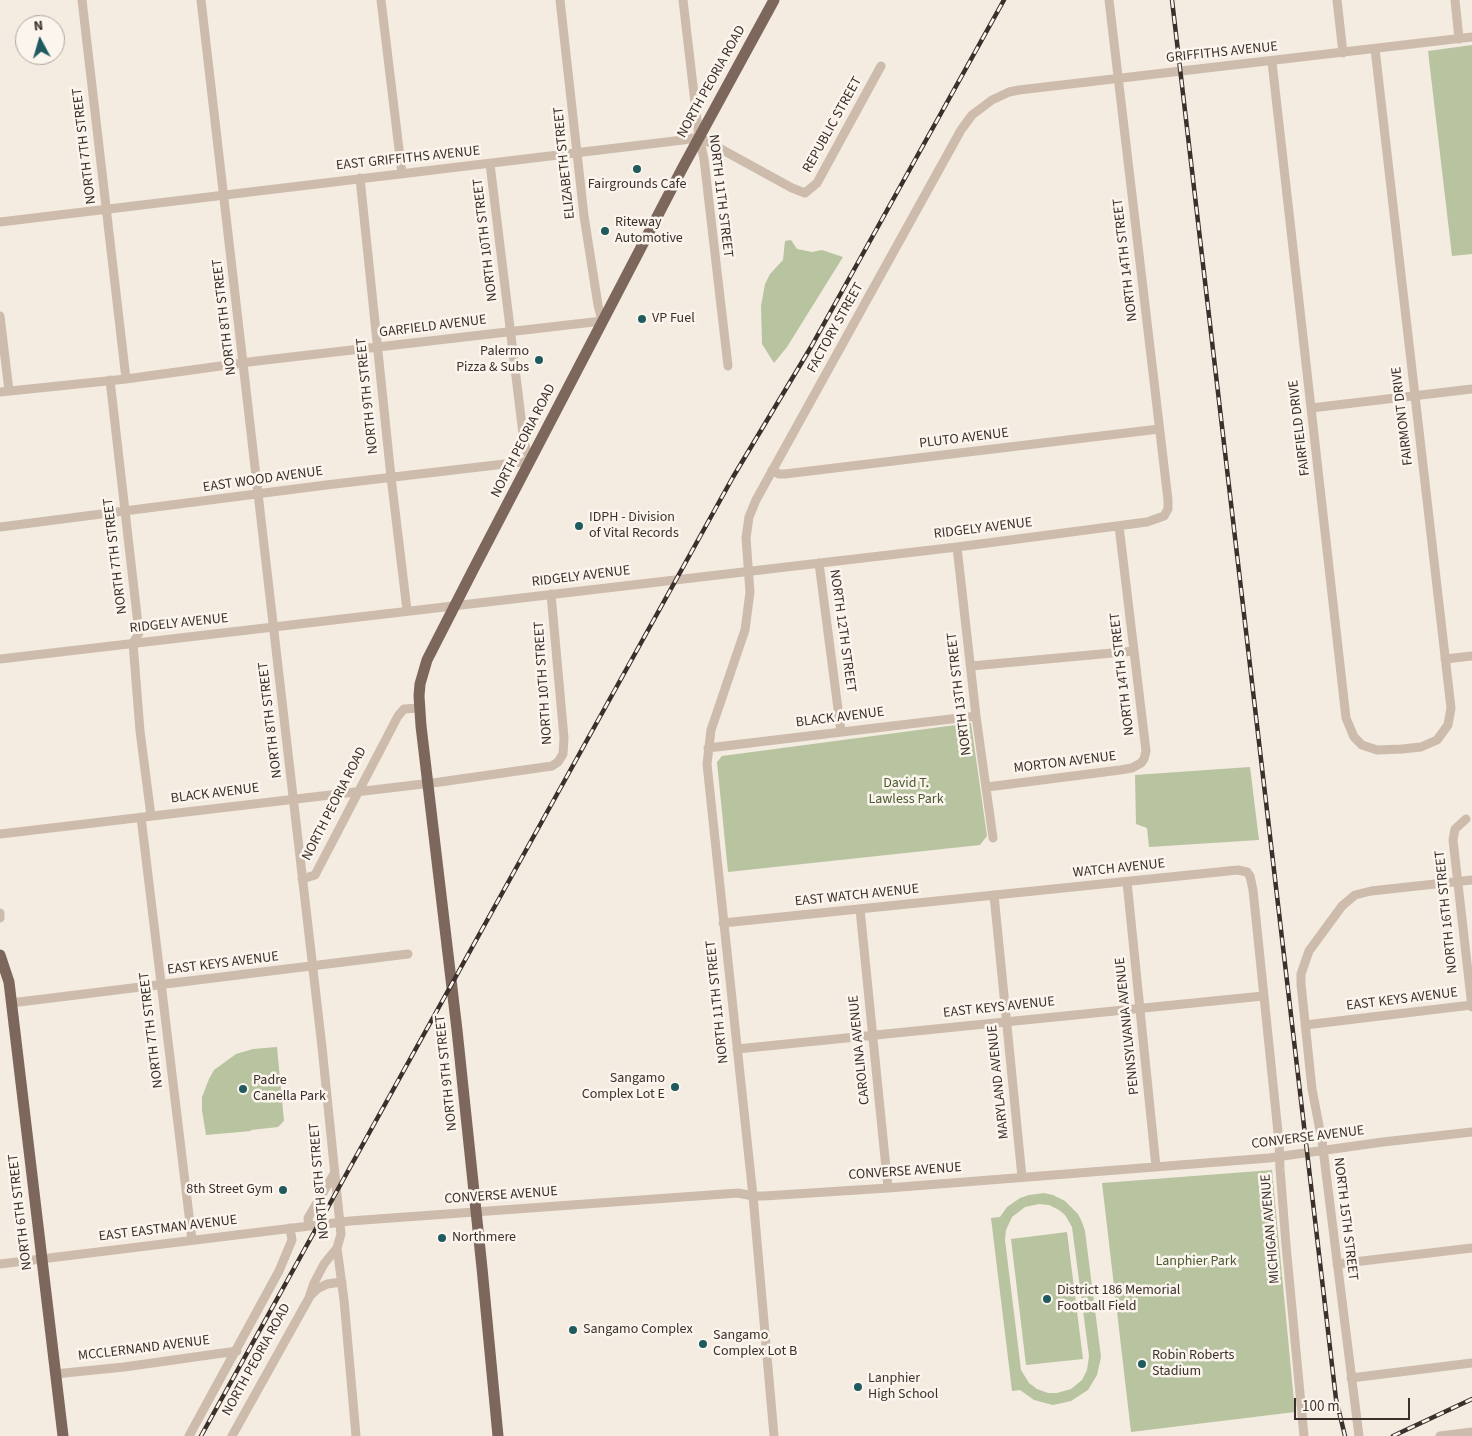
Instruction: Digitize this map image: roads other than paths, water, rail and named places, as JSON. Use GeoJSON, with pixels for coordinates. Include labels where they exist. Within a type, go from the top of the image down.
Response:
{"type":"FeatureCollection","features":[{"type":"Feature","properties":{"kind":"main road","name":"NORTH PEORIA ROAD"},"geometry":{"type":"LineString","coordinates":[[419,708],[420,684],[424,667],[455,605],[699,137],[774,0]]}},
{"type":"Feature","properties":{"kind":"main road","name":"NORTH 9TH STREET"},"geometry":{"type":"LineString","coordinates":[[419,708],[477,1212],[498,1436]]}},
{"type":"Feature","properties":{"kind":"main road","name":"NORTH 6TH STREET"},"geometry":{"type":"LineString","coordinates":[[0,955],[6,971],[11,1003],[63,1436]]}},
{"type":"Feature","properties":{"kind":"street","name":"NORTH 7TH STREET"},"geometry":{"type":"LineString","coordinates":[[82,0],[126,379]]}},
{"type":"Feature","properties":{"kind":"street","name":"NORTH 8TH STREET"},"geometry":{"type":"LineString","coordinates":[[201,0],[293,786],[339,1222],[340,1240],[337,1248],[342,1282],[356,1436]]}},
{"type":"Feature","properties":{"kind":"street"},"geometry":{"type":"LineString","coordinates":[[381,0],[402,174]]}},
{"type":"Feature","properties":{"kind":"street","name":"ELIZABETH STREET"},"geometry":{"type":"LineString","coordinates":[[560,0],[584,216],[602,321]]}},
{"type":"Feature","properties":{"kind":"street","name":"NORTH 11TH STREET"},"geometry":{"type":"LineString","coordinates":[[683,0],[728,366]]}},
{"type":"Feature","properties":{"kind":"street","name":"NORTH 14TH STREET"},"geometry":{"type":"LineString","coordinates":[[1110,0],[1168,500],[1168,509],[1164,516]]}},
{"type":"Feature","properties":{"kind":"street"},"geometry":{"type":"LineString","coordinates":[[1337,0],[1342,53]]}},
{"type":"Feature","properties":{"kind":"street"},"geometry":{"type":"LineString","coordinates":[[1455,0],[1459,39]]}},
{"type":"Feature","properties":{"kind":"street","name":"GRIFFITHS AVENUE"},"geometry":{"type":"LineString","coordinates":[[980,108],[1000,96],[1019,90],[1472,38]]}},
{"type":"Feature","properties":{"kind":"street","name":"FAIRMONT DRIVE"},"geometry":{"type":"LineString","coordinates":[[1375,49],[1451,708],[1448,725],[1437,740],[1430,744],[1402,750]]}},
{"type":"Feature","properties":{"kind":"street","name":"FAIRFIELD DRIVE"},"geometry":{"type":"LineString","coordinates":[[1272,62],[1348,725],[1354,737],[1362,745],[1388,751],[1402,750]]}},
{"type":"Feature","properties":{"kind":"street","name":"REPUBLIC STREET"},"geometry":{"type":"LineString","coordinates":[[699,137],[792,188],[805,193],[817,183],[880,66]]}},
{"type":"Feature","properties":{"kind":"street","name":"FACTORY STREET"},"geometry":{"type":"LineString","coordinates":[[748,571],[746,538],[749,517],[756,500],[961,130],[980,108]]}},
{"type":"Feature","properties":{"kind":"street","name":"EAST GRIFFITHS AVENUE"},"geometry":{"type":"LineString","coordinates":[[0,222],[490,164],[699,137]]}},
{"type":"Feature","properties":{"kind":"street","name":"NORTH 10TH STREET"},"geometry":{"type":"LineString","coordinates":[[490,164],[524,442],[530,461]]}},
{"type":"Feature","properties":{"kind":"street","name":"NORTH 9TH STREET"},"geometry":{"type":"LineString","coordinates":[[360,178],[391,477],[407,610]]}},
{"type":"Feature","properties":{"kind":"street"},"geometry":{"type":"LineString","coordinates":[[0,316],[4,392]]}},
{"type":"Feature","properties":{"kind":"street","name":"GARFIELD AVENUE"},"geometry":{"type":"LineString","coordinates":[[4,392],[602,321]]}},
{"type":"Feature","properties":{"kind":"street","name":"NORTH 7TH STREET"},"geometry":{"type":"LineString","coordinates":[[110,380],[139,633],[133,643],[160,986],[192,1240]]}},
{"type":"Feature","properties":{"kind":"street"},"geometry":{"type":"LineString","coordinates":[[1311,408],[1472,389]]}},
{"type":"Feature","properties":{"kind":"street","name":"PLUTO AVENUE"},"geometry":{"type":"LineString","coordinates":[[772,470],[778,474],[785,474],[1159,430]]}},
{"type":"Feature","properties":{"kind":"street","name":"EAST WOOD AVENUE"},"geometry":{"type":"LineString","coordinates":[[0,527],[530,461]]}},
{"type":"Feature","properties":{"kind":"street","name":"RIDGELY AVENUE"},"geometry":{"type":"LineString","coordinates":[[0,659],[819,563],[1119,526],[1152,521],[1164,516]]}},
{"type":"Feature","properties":{"kind":"street","name":"NORTH 14TH STREET"},"geometry":{"type":"LineString","coordinates":[[1119,526],[1146,751],[1144,759]]}},
{"type":"Feature","properties":{"kind":"street","name":"NORTH 13TH STREET"},"geometry":{"type":"LineString","coordinates":[[957,546],[976,716],[993,838]]}},
{"type":"Feature","properties":{"kind":"street","name":"NORTH 12TH STREET"},"geometry":{"type":"LineString","coordinates":[[819,563],[841,732]]}},
{"type":"Feature","properties":{"kind":"street","name":"NORTH 11TH STREET"},"geometry":{"type":"LineString","coordinates":[[748,571],[750,600],[746,630],[717,709],[711,730],[707,764],[753,1196],[774,1436]]}},
{"type":"Feature","properties":{"kind":"street","name":"NORTH 10TH STREET"},"geometry":{"type":"LineString","coordinates":[[550,594],[564,738],[563,754],[558,762],[552,766]]}},
{"type":"Feature","properties":{"kind":"street"},"geometry":{"type":"LineString","coordinates":[[970,666],[1134,651]]}},
{"type":"Feature","properties":{"kind":"street"},"geometry":{"type":"LineString","coordinates":[[1445,659],[1472,656]]}},
{"type":"Feature","properties":{"kind":"street","name":"NORTH PEORIA ROAD"},"geometry":{"type":"LineString","coordinates":[[302,879],[315,875],[398,716],[404,709],[419,708]]}},
{"type":"Feature","properties":{"kind":"street","name":"BLACK AVENUE"},"geometry":{"type":"LineString","coordinates":[[708,748],[976,716]]}},
{"type":"Feature","properties":{"kind":"street","name":"MORTON AVENUE"},"geometry":{"type":"LineString","coordinates":[[987,786],[1126,769],[1137,766],[1144,759]]}},
{"type":"Feature","properties":{"kind":"street","name":"BLACK AVENUE"},"geometry":{"type":"LineString","coordinates":[[0,834],[428,783],[552,766]]}},
{"type":"Feature","properties":{"kind":"street","name":"NORTH 16TH STREET"},"geometry":{"type":"LineString","coordinates":[[1466,818],[1455,829],[1453,840],[1472,1006]]}},
{"type":"Feature","properties":{"kind":"street","name":"WATCH AVENUE"},"geometry":{"type":"LineString","coordinates":[[994,896],[1238,870],[1247,872]]}},
{"type":"Feature","properties":{"kind":"street","name":"MICHIGAN AVENUE"},"geometry":{"type":"LineString","coordinates":[[1247,872],[1250,876],[1253,890],[1279,1142],[1304,1436]]}},
{"type":"Feature","properties":{"kind":"street"},"geometry":{"type":"LineString","coordinates":[[1458,882],[1472,880]]}},
{"type":"Feature","properties":{"kind":"street","name":"PENNSYLVANIA AVENUE"},"geometry":{"type":"LineString","coordinates":[[1127,882],[1156,1167]]}},
{"type":"Feature","properties":{"kind":"street","name":"NORTH 15TH STREET"},"geometry":{"type":"LineString","coordinates":[[1359,1436],[1323,1150],[1312,1089],[1301,974],[1309,951],[1328,923],[1342,906],[1357,894],[1458,882]]}},
{"type":"Feature","properties":{"kind":"street","name":"EAST WATCH AVENUE"},"geometry":{"type":"LineString","coordinates":[[723,923],[994,896]]}},
{"type":"Feature","properties":{"kind":"street","name":"MARYLAND AVENUE"},"geometry":{"type":"LineString","coordinates":[[994,896],[1022,1177]]}},
{"type":"Feature","properties":{"kind":"street","name":"CAROLINA AVENUE"},"geometry":{"type":"LineString","coordinates":[[860,909],[888,1188]]}},
{"type":"Feature","properties":{"kind":"street"},"geometry":{"type":"LineString","coordinates":[[0,913],[0,918]]}},
{"type":"Feature","properties":{"kind":"street","name":"EAST KEYS AVENUE"},"geometry":{"type":"LineString","coordinates":[[11,1003],[408,954]]}},
{"type":"Feature","properties":{"kind":"street","name":"EAST KEYS AVENUE"},"geometry":{"type":"LineString","coordinates":[[737,1049],[1263,996]]}},
{"type":"Feature","properties":{"kind":"street","name":"EAST KEYS AVENUE"},"geometry":{"type":"LineString","coordinates":[[1305,1025],[1472,1006]]}},
{"type":"Feature","properties":{"kind":"street","name":"CONVERSE AVENUE"},"geometry":{"type":"LineString","coordinates":[[339,1222],[738,1193],[753,1196],[888,1188],[1156,1167],[1279,1157],[1472,1132]]}},
{"type":"Feature","properties":{"kind":"street"},"geometry":{"type":"LineString","coordinates":[[308,1226],[308,1218],[334,1174]]}},
{"type":"Feature","properties":{"kind":"street","name":"EAST EASTMAN AVENUE"},"geometry":{"type":"LineString","coordinates":[[0,1264],[339,1222]]}},
{"type":"Feature","properties":{"kind":"street"},"geometry":{"type":"LineString","coordinates":[[189,1436],[279,1271],[292,1240],[290,1228]]}},
{"type":"Feature","properties":{"kind":"street","name":"NORTH PEORIA ROAD"},"geometry":{"type":"LineString","coordinates":[[232,1436],[308,1298],[324,1264],[337,1248]]}},
{"type":"Feature","properties":{"kind":"street"},"geometry":{"type":"LineString","coordinates":[[1337,1264],[1472,1248]]}},
{"type":"Feature","properties":{"kind":"street","name":"NORTH PEORIA ROAD"},"geometry":{"type":"LineString","coordinates":[[308,1298],[317,1289],[327,1284],[342,1282]]}},
{"type":"Feature","properties":{"kind":"street","name":"MCCLERNAND AVENUE"},"geometry":{"type":"LineString","coordinates":[[55,1374],[124,1367],[237,1351]]}},
{"type":"Feature","properties":{"kind":"street"},"geometry":{"type":"LineString","coordinates":[[1351,1378],[1472,1363]]}},
{"type":"Feature","properties":{"kind":"street"},"geometry":{"type":"LineString","coordinates":[[1440,1436],[1472,1432]]}},
{"type":"Feature","properties":{"kind":"railway"},"geometry":{"type":"LineString","coordinates":[[201,1436],[733,477],[811,347],[1004,0]]}},
{"type":"Feature","properties":{"kind":"railway"},"geometry":{"type":"LineString","coordinates":[[1172,0],[1336,1399],[1345,1436]]}},
{"type":"Feature","properties":{"kind":"railway"},"geometry":{"type":"LineString","coordinates":[[1393,1436],[1472,1399]]}},
{"type":"Feature","properties":{"kind":"place","name":"Fairgrounds Cafe"},"geometry":{"type":"Point","coordinates":[637,169]}},
{"type":"Feature","properties":{"kind":"place","name":"Riteway Automotive"},"geometry":{"type":"Point","coordinates":[605,231]}},
{"type":"Feature","properties":{"kind":"place","name":"VP Fuel"},"geometry":{"type":"Point","coordinates":[642,319]}},
{"type":"Feature","properties":{"kind":"place","name":"Palermo Pizza & Subs"},"geometry":{"type":"Point","coordinates":[539,360]}},
{"type":"Feature","properties":{"kind":"place","name":"IDPH - Division of Vital Records"},"geometry":{"type":"Point","coordinates":[579,526]}},
{"type":"Feature","properties":{"kind":"place","name":"Sangamo Complex Lot E"},"geometry":{"type":"Point","coordinates":[675,1087]}},
{"type":"Feature","properties":{"kind":"place","name":"Padre Canella Park"},"geometry":{"type":"Point","coordinates":[243,1089]}},
{"type":"Feature","properties":{"kind":"place","name":"8th Street Gym"},"geometry":{"type":"Point","coordinates":[283,1190]}},
{"type":"Feature","properties":{"kind":"place","name":"Northmere"},"geometry":{"type":"Point","coordinates":[442,1238]}},
{"type":"Feature","properties":{"kind":"place","name":"District 186 Memorial Football Field"},"geometry":{"type":"Point","coordinates":[1047,1299]}},
{"type":"Feature","properties":{"kind":"place","name":"Sangamo Complex"},"geometry":{"type":"Point","coordinates":[573,1330]}},
{"type":"Feature","properties":{"kind":"place","name":"Sangamo Complex Lot B"},"geometry":{"type":"Point","coordinates":[703,1344]}},
{"type":"Feature","properties":{"kind":"place","name":"Robin Roberts Stadium"},"geometry":{"type":"Point","coordinates":[1142,1364]}},
{"type":"Feature","properties":{"kind":"place","name":"Lanphier High School"},"geometry":{"type":"Point","coordinates":[858,1387]}},
{"type":"Feature","properties":{"kind":"park label","name":"David T. Lawless Park"},"geometry":{"type":"Point","coordinates":[906,792]}},
{"type":"Feature","properties":{"kind":"park label","name":"Lanphier Park"},"geometry":{"type":"Point","coordinates":[1196,1262]}}]}
